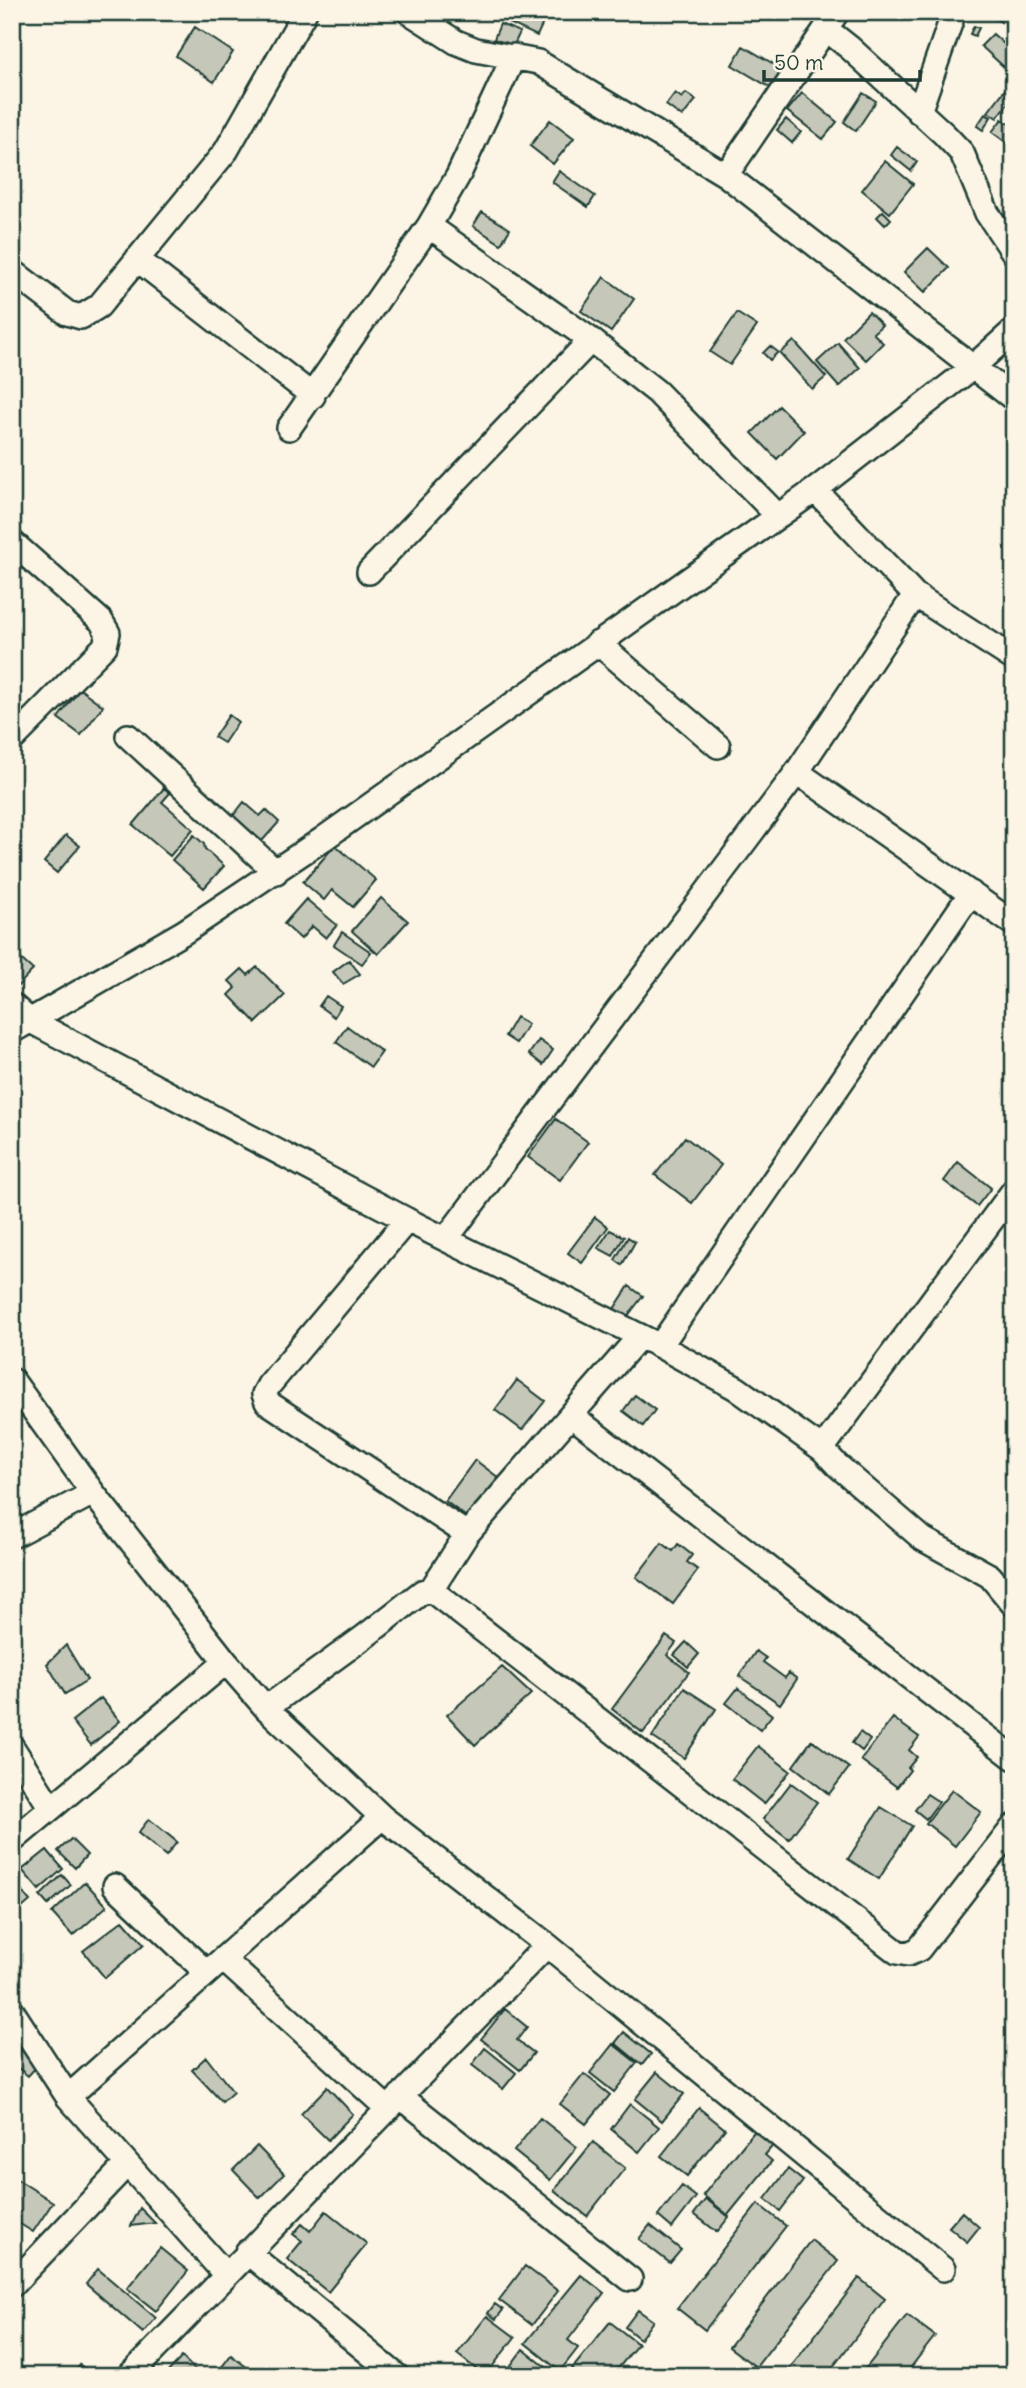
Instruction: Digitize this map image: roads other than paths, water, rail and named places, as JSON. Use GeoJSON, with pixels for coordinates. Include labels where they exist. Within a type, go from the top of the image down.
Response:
{"type":"FeatureCollection","features":[{"type":"Feature","properties":{"kind":"street"},"geometry":{"type":"LineString","coordinates":[[12,271],[67,313],[81,317],[99,306],[226,151],[305,12]]}},
{"type":"Feature","properties":{"kind":"street"},"geometry":{"type":"LineString","coordinates":[[409,12],[456,42],[476,50],[538,62],[726,175],[1014,399]]}},
{"type":"Feature","properties":{"kind":"street"},"geometry":{"type":"LineString","coordinates":[[919,111],[954,12]]}},
{"type":"Feature","properties":{"kind":"street"},"geometry":{"type":"LineString","coordinates":[[726,175],[832,21],[850,48],[962,153],[987,213],[1014,253]]}},
{"type":"Feature","properties":{"kind":"street"},"geometry":{"type":"LineString","coordinates":[[289,428],[429,226],[458,176],[514,56]]}},
{"type":"Feature","properties":{"kind":"street"},"geometry":{"type":"LineString","coordinates":[[429,226],[591,340],[657,392],[777,515]]}},
{"type":"Feature","properties":{"kind":"street"},"geometry":{"type":"LineString","coordinates":[[137,259],[313,396]]}},
{"type":"Feature","properties":{"kind":"street"},"geometry":{"type":"LineString","coordinates":[[18,1019],[184,932],[276,872],[815,490],[973,367],[1014,330]]}},
{"type":"Feature","properties":{"kind":"street"},"geometry":{"type":"LineString","coordinates":[[369,572],[591,340]]}},
{"type":"Feature","properties":{"kind":"street"},"geometry":{"type":"LineString","coordinates":[[815,490],[915,595],[1014,659]]}},
{"type":"Feature","properties":{"kind":"street"},"geometry":{"type":"LineString","coordinates":[[12,542],[101,621],[108,633],[105,646],[16,730]]}},
{"type":"Feature","properties":{"kind":"street"},"geometry":{"type":"LineString","coordinates":[[446,1239],[797,772],[915,595]]}},
{"type":"Feature","properties":{"kind":"street"},"geometry":{"type":"LineString","coordinates":[[598,643],[718,746]]}},
{"type":"Feature","properties":{"kind":"street"},"geometry":{"type":"LineString","coordinates":[[128,736],[276,872]]}},
{"type":"Feature","properties":{"kind":"street"},"geometry":{"type":"LineString","coordinates":[[797,772],[1014,924]]}},
{"type":"Feature","properties":{"kind":"street"},"geometry":{"type":"LineString","coordinates":[[660,1346],[971,893]]}},
{"type":"Feature","properties":{"kind":"street"},"geometry":{"type":"LineString","coordinates":[[18,1019],[407,1220],[660,1346],[736,1388],[822,1449],[923,1539],[989,1576],[1014,1605]]}},
{"type":"Feature","properties":{"kind":"street"},"geometry":{"type":"LineString","coordinates":[[822,1449],[1014,1190]]}},
{"type":"Feature","properties":{"kind":"street"},"geometry":{"type":"LineString","coordinates":[[407,1220],[264,1394],[267,1402],[467,1534]]}},
{"type":"Feature","properties":{"kind":"street"},"geometry":{"type":"LineString","coordinates":[[266,1708],[422,1592],[431,1590],[467,1534],[640,1336]]}},
{"type":"Feature","properties":{"kind":"street"},"geometry":{"type":"LineString","coordinates":[[12,1380],[93,1493],[226,1662],[266,1708],[382,1817],[547,1945],[943,2269]]}},
{"type":"Feature","properties":{"kind":"street"},"geometry":{"type":"LineString","coordinates":[[571,1415],[1014,1758]]}},
{"type":"Feature","properties":{"kind":"street"},"geometry":{"type":"LineString","coordinates":[[12,1535],[93,1493]]}},
{"type":"Feature","properties":{"kind":"street"},"geometry":{"type":"LineString","coordinates":[[431,1590],[897,1952],[908,1954],[919,1949],[1014,1826]]}},
{"type":"Feature","properties":{"kind":"street"},"geometry":{"type":"LineString","coordinates":[[12,1841],[226,1662]]}},
{"type":"Feature","properties":{"kind":"street"},"geometry":{"type":"LineString","coordinates":[[12,1747],[51,1808]]}},
{"type":"Feature","properties":{"kind":"street"},"geometry":{"type":"LineString","coordinates":[[68,2097],[382,1817]]}},
{"type":"Feature","properties":{"kind":"street"},"geometry":{"type":"LineString","coordinates":[[115,1886],[394,2103],[630,2279]]}},
{"type":"Feature","properties":{"kind":"street"},"geometry":{"type":"LineString","coordinates":[[129,2376],[547,1945]]}},
{"type":"Feature","properties":{"kind":"street"},"geometry":{"type":"LineString","coordinates":[[12,2011],[68,2097],[226,2275]]}},
{"type":"Feature","properties":{"kind":"street"},"geometry":{"type":"LineString","coordinates":[[12,2285],[127,2164]]}},
{"type":"Feature","properties":{"kind":"street"},"geometry":{"type":"LineString","coordinates":[[247,2252],[397,2376]]}}]}
